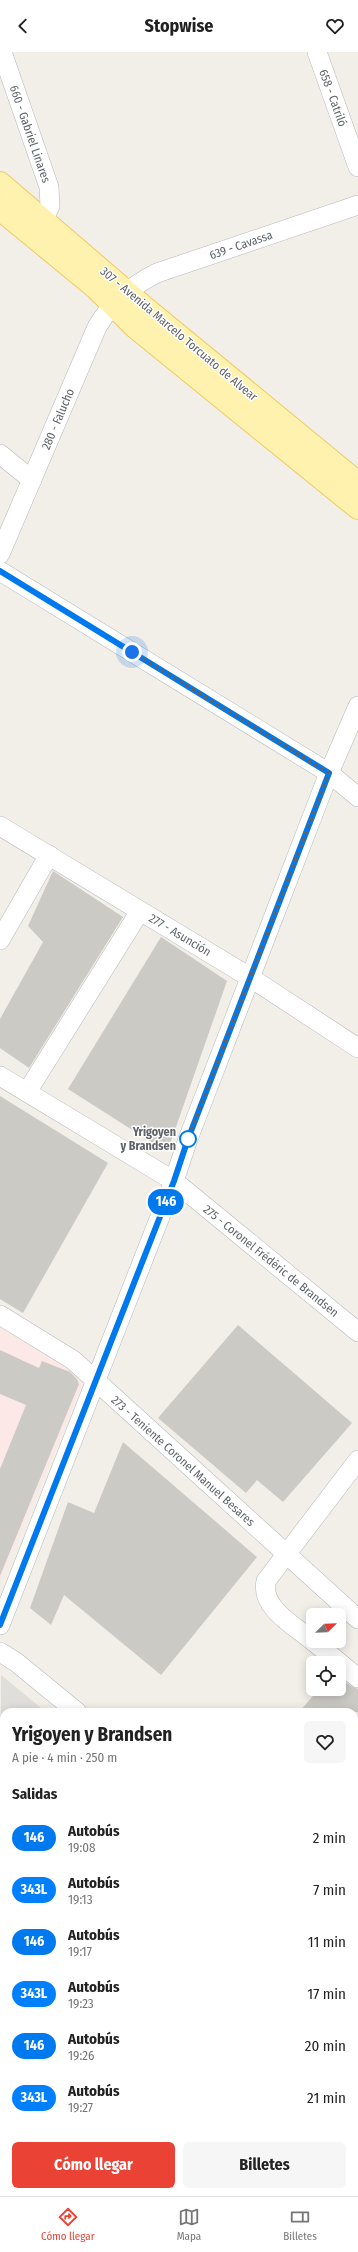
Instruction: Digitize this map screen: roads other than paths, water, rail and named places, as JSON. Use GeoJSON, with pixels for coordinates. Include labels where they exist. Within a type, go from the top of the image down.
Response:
{"type":"FeatureCollection","features":[{"type":"Feature","properties":{"kind":"main road","name":"307 - Avenida Marcelo Torcuato de Alvear"},"geometry":{"type":"LineString","coordinates":[[0,183],[39,229],[120,298],[358,483]]}},
{"type":"Feature","properties":{"kind":"main road","name":"307 - Avenida Marcelo Torcuato de Alvear"},"geometry":{"type":"LineString","coordinates":[[0,209],[39,229]]}},
{"type":"Feature","properties":{"kind":"main road","name":"307 - Avenida Marcelo Torcuato de Alvear"},"geometry":{"type":"LineString","coordinates":[[120,298],[135,327],[358,508]]}},
{"type":"Feature","properties":{"kind":"street","name":"660 - Gabriel Linares"},"geometry":{"type":"LineString","coordinates":[[2,52],[49,187],[50,206],[39,229]]}},
{"type":"Feature","properties":{"kind":"street","name":"658 - Catriló"},"geometry":{"type":"LineString","coordinates":[[317,52],[358,167]]}},
{"type":"Feature","properties":{"kind":"street","name":"639 - Cavassa"},"geometry":{"type":"LineString","coordinates":[[120,298],[157,274],[358,205]]}},
{"type":"Feature","properties":{"kind":"street","name":"280 - Falucho"},"geometry":{"type":"LineString","coordinates":[[0,554],[97,327],[120,298]]}},
{"type":"Feature","properties":{"kind":"street"},"geometry":{"type":"LineString","coordinates":[[0,454],[32,480]]}},
{"type":"Feature","properties":{"kind":"street"},"geometry":{"type":"LineString","coordinates":[[0,571],[329,773],[358,797]]}},
{"type":"Feature","properties":{"kind":"street"},"geometry":{"type":"LineString","coordinates":[[0,1625],[174,1181],[188,1139],[329,773],[358,706]]}},
{"type":"Feature","properties":{"kind":"street","name":"277 - Asunción"},"geometry":{"type":"LineString","coordinates":[[0,826],[251,978],[358,1048]]}},
{"type":"Feature","properties":{"kind":"street"},"geometry":{"type":"LineString","coordinates":[[0,940],[49,855]]}},
{"type":"Feature","properties":{"kind":"street"},"geometry":{"type":"LineString","coordinates":[[27,1092],[140,911]]}},
{"type":"Feature","properties":{"kind":"street","name":"275 - Coronel Frédéric de Brandsen"},"geometry":{"type":"LineString","coordinates":[[0,1076],[174,1181],[358,1332]]}},
{"type":"Feature","properties":{"kind":"street","name":"273 - Teniente Coronel Manuel Besares"},"geometry":{"type":"LineString","coordinates":[[0,1315],[73,1360],[358,1619]]}},
{"type":"Feature","properties":{"kind":"street"},"geometry":{"type":"LineString","coordinates":[[306,1635],[276,1610],[269,1602],[265,1588],[266,1581],[358,1460]]}},
{"type":"Feature","properties":{"kind":"street"},"geometry":{"type":"LineString","coordinates":[[322,1648],[358,1678]]}},
{"type":"Feature","properties":{"kind":"street"},"geometry":{"type":"LineString","coordinates":[[0,1652],[16,1662],[72,1708]]}},
{"type":"Feature","properties":{"kind":"place","name":"Yrigoyen y Brandsen"},"geometry":{"type":"Point","coordinates":[188,1139]}}]}
